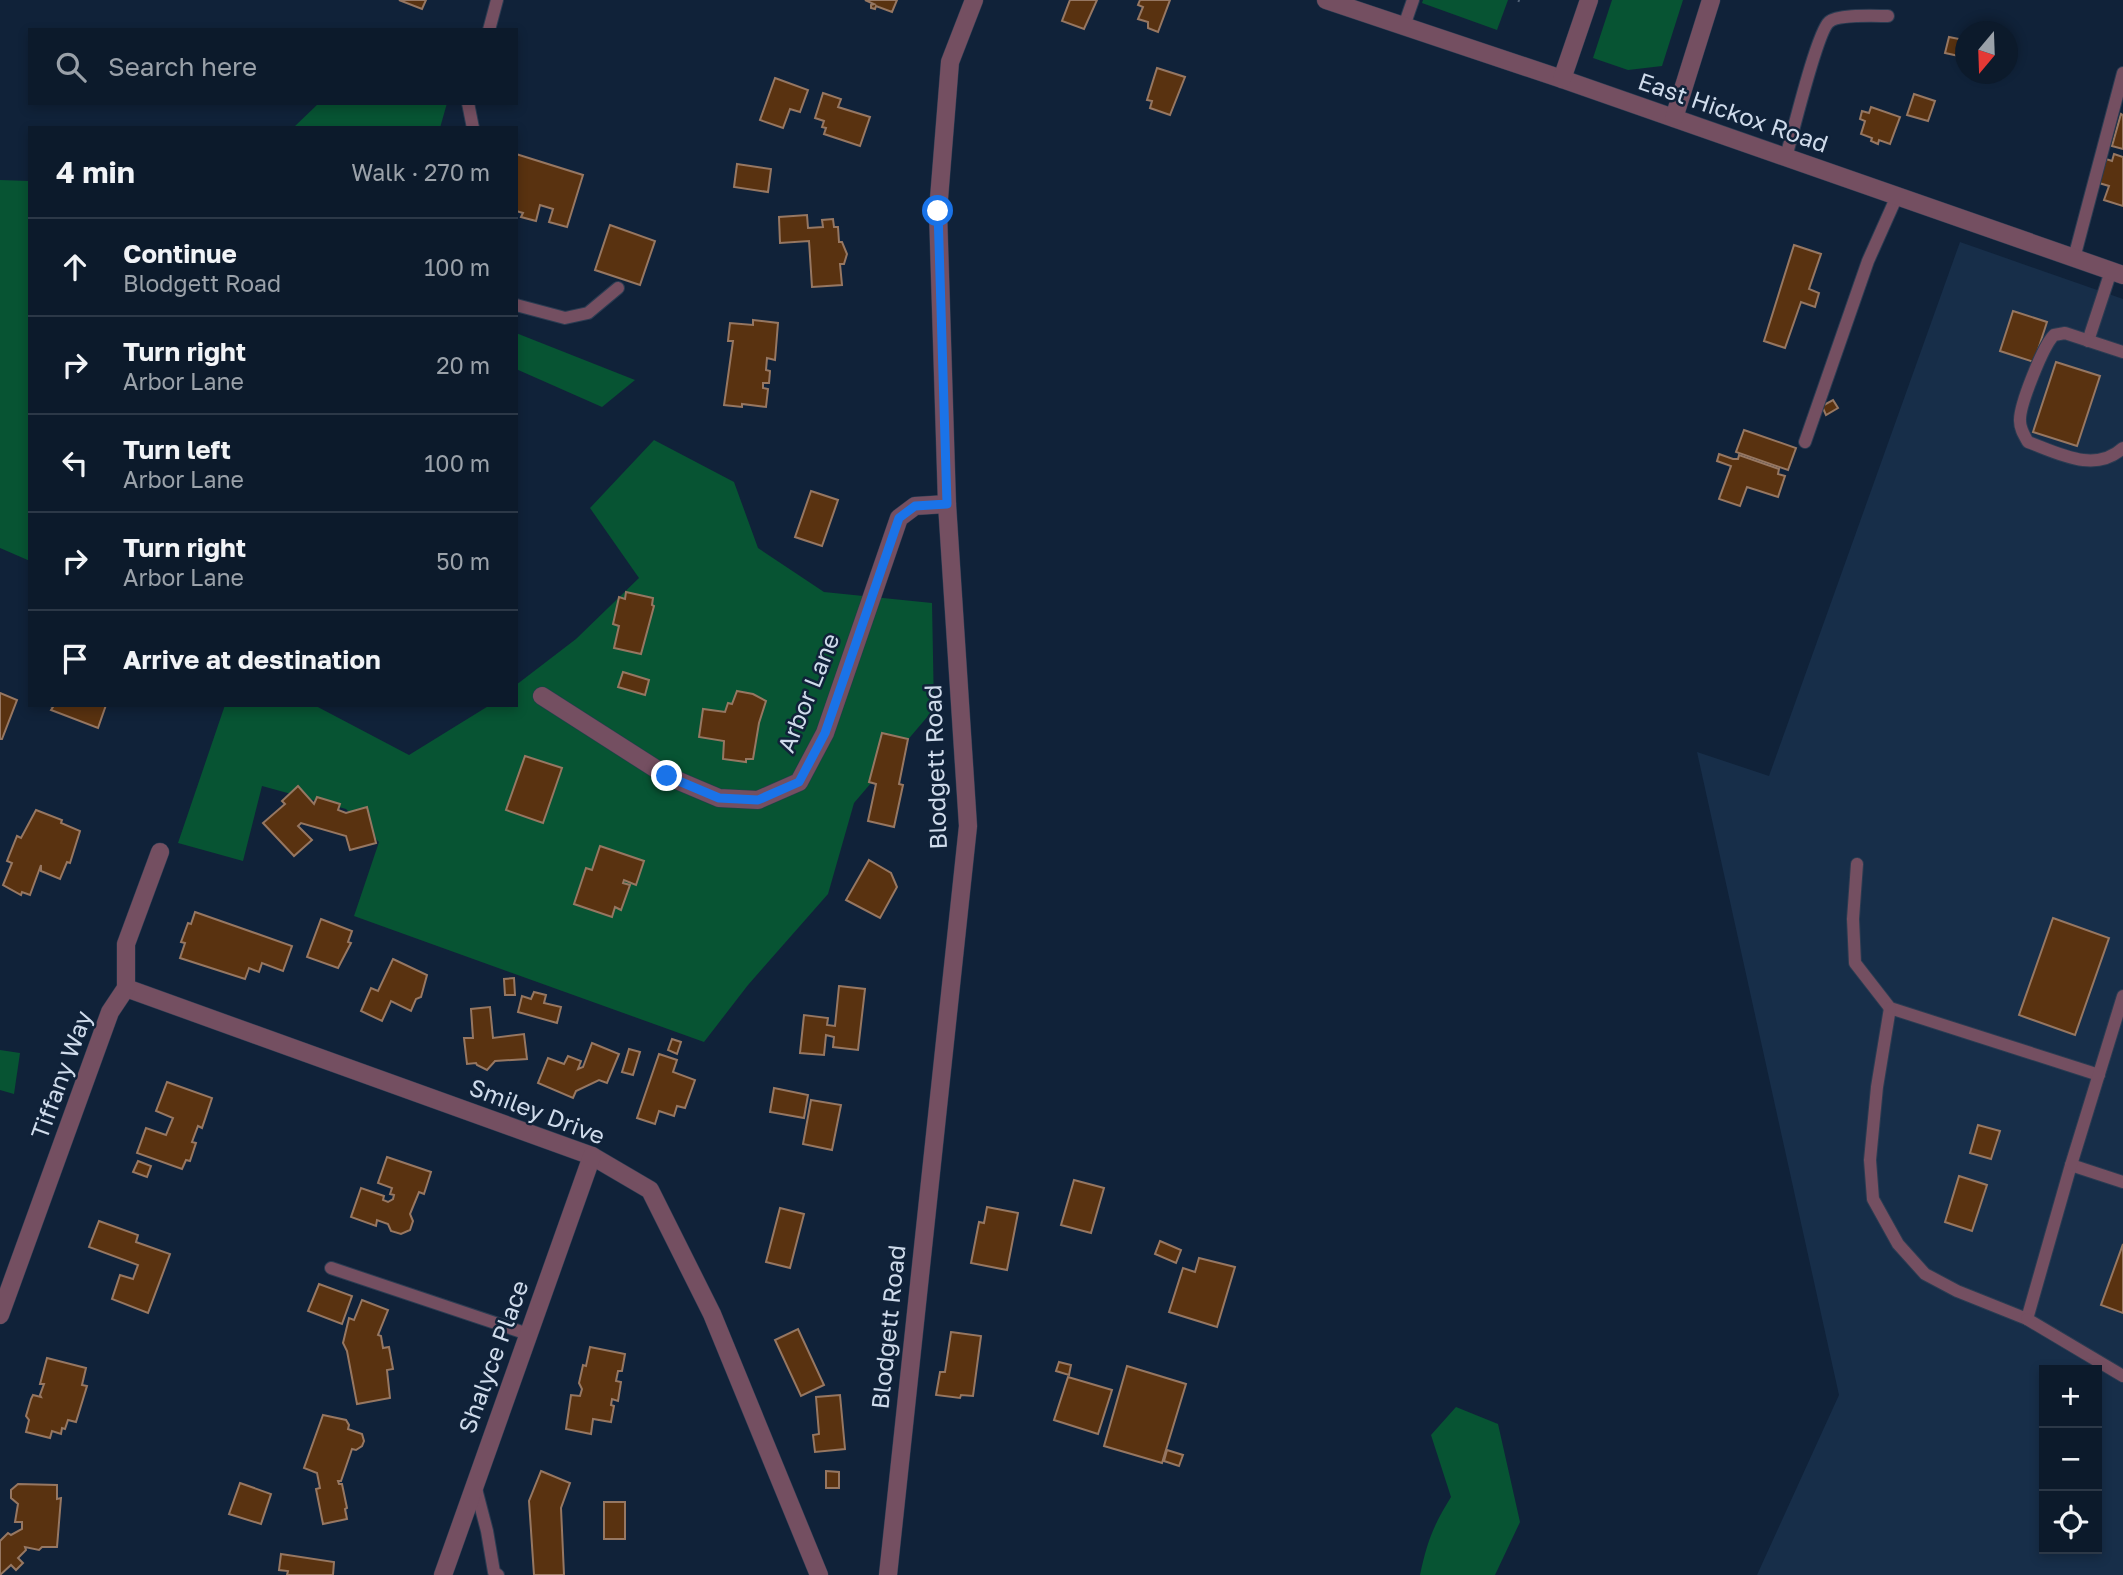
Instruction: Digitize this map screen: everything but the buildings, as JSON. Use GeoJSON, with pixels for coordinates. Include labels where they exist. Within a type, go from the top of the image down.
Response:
{"type":"FeatureCollection","features":[{"type":"Feature","properties":{"kind":"street","name":"Blodgett Road"},"geometry":{"type":"LineString","coordinates":[[888,1575],[968,826],[947,504],[938,211],[950,62],[974,0]]}},
{"type":"Feature","properties":{"kind":"street","name":"East Hickox Road"},"geometry":{"type":"LineString","coordinates":[[1326,0],[1562,79],[2117,273]]}},
{"type":"Feature","properties":{"kind":"street"},"geometry":{"type":"LineString","coordinates":[[1562,79],[1589,0]]}},
{"type":"Feature","properties":{"kind":"street"},"geometry":{"type":"LineString","coordinates":[[1674,118],[1711,0]]}},
{"type":"Feature","properties":{"kind":"street","name":"Arbor Lane"},"geometry":{"type":"LineString","coordinates":[[542,696],[667,776],[719,798],[758,800],[799,782],[825,733],[899,518],[915,506],[947,504]]}},
{"type":"Feature","properties":{"kind":"street"},"geometry":{"type":"LineString","coordinates":[[126,988],[126,944],[160,852]]}},
{"type":"Feature","properties":{"kind":"street","name":"Smiley Drive"},"geometry":{"type":"LineString","coordinates":[[126,988],[592,1156],[650,1190],[712,1314],[819,1575]]}},
{"type":"Feature","properties":{"kind":"street","name":"Tiffany Way"},"geometry":{"type":"LineString","coordinates":[[0,1315],[110,1012],[126,988]]}},
{"type":"Feature","properties":{"kind":"street","name":"Shalyce Place"},"geometry":{"type":"LineString","coordinates":[[443,1575],[592,1156]]}},
{"type":"Feature","properties":{"kind":"lane"},"geometry":{"type":"LineString","coordinates":[[490,28],[497,0]]}},
{"type":"Feature","properties":{"kind":"lane"},"geometry":{"type":"LineString","coordinates":[[1404,26],[1413,0]]}},
{"type":"Feature","properties":{"kind":"lane"},"geometry":{"type":"LineString","coordinates":[[1786,157],[1825,27],[1835,18],[1888,16]]}},
{"type":"Feature","properties":{"kind":"lane"},"geometry":{"type":"LineString","coordinates":[[2074,258],[2123,73]]}},
{"type":"Feature","properties":{"kind":"lane"},"geometry":{"type":"LineString","coordinates":[[468,105],[473,126]]}},
{"type":"Feature","properties":{"kind":"lane"},"geometry":{"type":"LineString","coordinates":[[1805,442],[1868,261],[1897,196]]}},
{"type":"Feature","properties":{"kind":"lane"},"geometry":{"type":"LineString","coordinates":[[2088,341],[2117,273]]}},
{"type":"Feature","properties":{"kind":"lane"},"geometry":{"type":"LineString","coordinates":[[518,306],[565,318],[588,313],[618,288]]}},
{"type":"Feature","properties":{"kind":"lane"},"geometry":{"type":"LineString","coordinates":[[2123,352],[2061,332],[2054,335],[2039,360],[2020,419],[2022,433],[2028,442],[2078,460],[2098,461],[2114,457],[2123,448]]}},
{"type":"Feature","properties":{"kind":"lane"},"geometry":{"type":"LineString","coordinates":[[1857,864],[1853,919],[1855,962],[1890,1008],[2099,1075]]}},
{"type":"Feature","properties":{"kind":"lane"},"geometry":{"type":"LineString","coordinates":[[2027,1319],[2123,996]]}},
{"type":"Feature","properties":{"kind":"lane"},"geometry":{"type":"LineString","coordinates":[[1890,1008],[1877,1087],[1870,1160],[1873,1199],[1898,1244],[1925,1274],[1957,1292],[2027,1319],[2123,1376]]}},
{"type":"Feature","properties":{"kind":"lane"},"geometry":{"type":"LineString","coordinates":[[2071,1165],[2123,1182]]}},
{"type":"Feature","properties":{"kind":"lane"},"geometry":{"type":"LineString","coordinates":[[331,1268],[528,1334]]}},
{"type":"Feature","properties":{"kind":"lane"},"geometry":{"type":"LineString","coordinates":[[475,1485],[494,1572],[498,1575]]}},
{"type":"Feature","properties":{"kind":"shaded area"},"geometry":{"type":"Polygon","coordinates":[[[1960,242],[2123,299],[2123,1575],[1757,1575],[1839,1395],[1697,752],[1769,776],[1960,242]]]}},
{"type":"Feature","properties":{"kind":"green space"},"geometry":{"type":"Polygon","coordinates":[[[1423,0],[1508,0],[1497,30],[1422,3],[1423,0]]]}},
{"type":"Feature","properties":{"kind":"green space"},"geometry":{"type":"Polygon","coordinates":[[[1612,0],[1683,0],[1662,66],[1628,70],[1593,58],[1612,0]]]}},
{"type":"Feature","properties":{"kind":"green space"},"geometry":{"type":"Polygon","coordinates":[[[317,105],[446,105],[441,126],[295,126],[317,105]]]}},
{"type":"Feature","properties":{"kind":"green space"},"geometry":{"type":"Polygon","coordinates":[[[0,180],[28,181],[28,560],[0,548],[0,180]]]}},
{"type":"Feature","properties":{"kind":"green space"},"geometry":{"type":"Polygon","coordinates":[[[518,334],[635,380],[602,407],[518,370],[518,334]]]}},
{"type":"Feature","properties":{"kind":"green space"},"geometry":{"type":"Polygon","coordinates":[[[654,440],[734,482],[758,548],[824,592],[932,603],[934,709],[854,803],[828,894],[748,985],[704,1042],[354,916],[379,842],[346,809],[262,786],[243,861],[178,843],[224,707],[318,707],[409,755],[487,707],[518,707],[518,683],[576,639],[639,578],[590,508],[654,440]]]}},
{"type":"Feature","properties":{"kind":"green space"},"geometry":{"type":"Polygon","coordinates":[[[0,1050],[20,1053],[14,1094],[0,1090],[0,1050]]]}},
{"type":"Feature","properties":{"kind":"green space"},"geometry":{"type":"Polygon","coordinates":[[[1456,1407],[1498,1424],[1520,1522],[1495,1575],[1420,1575],[1431,1534],[1451,1497],[1431,1435],[1456,1407]]]}},
{"type":"Feature","properties":{"kind":"route"},"geometry":{"type":"LineString","coordinates":[[667,776],[719,798],[758,800],[799,782],[825,733],[899,518],[915,506],[947,504],[938,211]]}}]}
